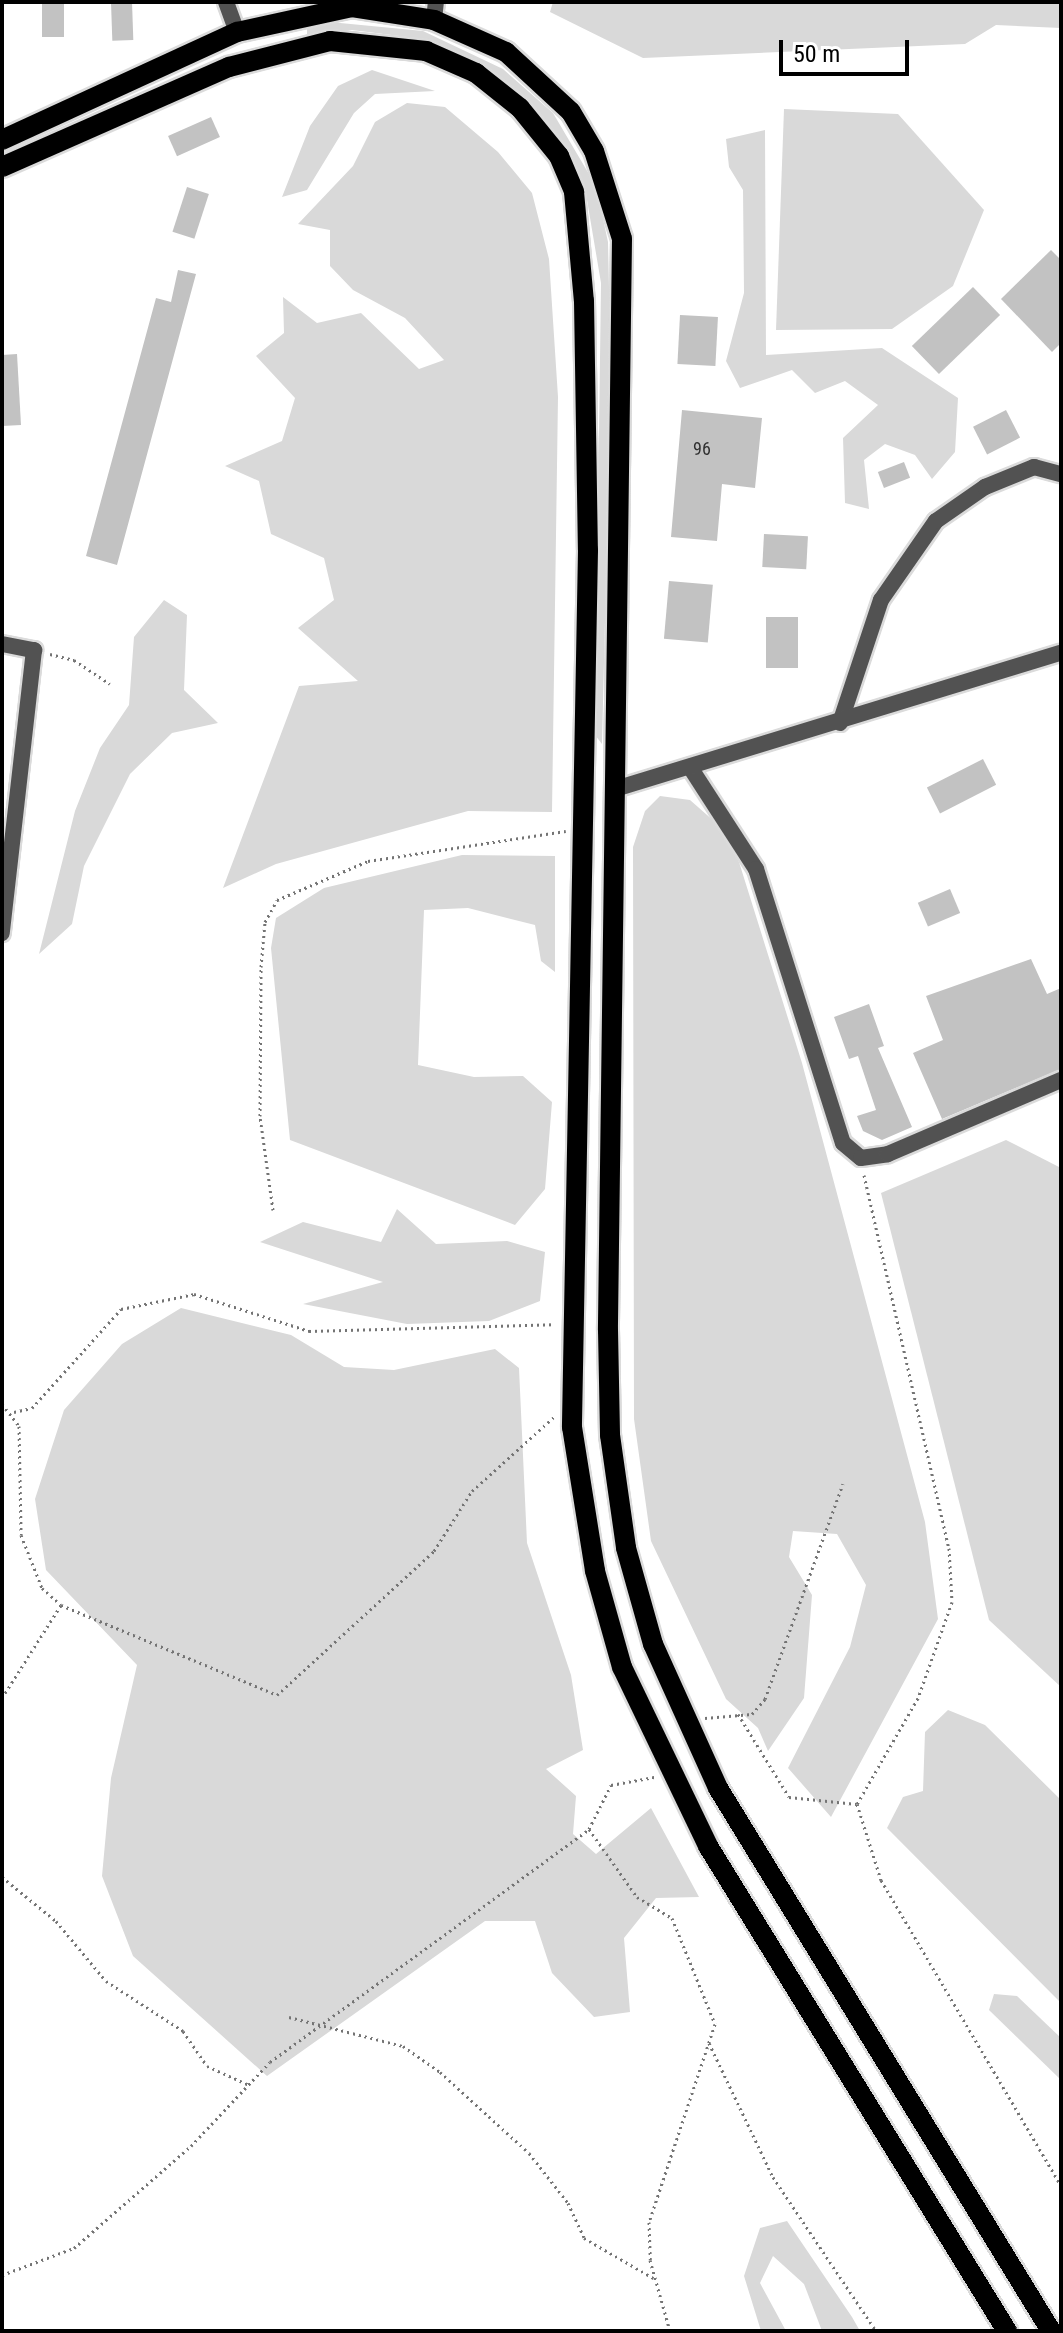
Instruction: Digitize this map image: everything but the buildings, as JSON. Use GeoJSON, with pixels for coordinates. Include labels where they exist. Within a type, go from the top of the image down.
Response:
{"type":"FeatureCollection","features":[{"type":"Feature","properties":{"kind":"main road"},"geometry":{"type":"LineString","coordinates":[[2,140],[237,32],[352,7],[435,11],[506,52],[538,77],[571,112],[611,191],[622,239],[610,1435],[626,1548],[681,1714],[781,1897],[1051,2331]]}},
{"type":"Feature","properties":{"kind":"main road"},"geometry":{"type":"LineString","coordinates":[[2,167],[229,67],[330,41],[426,51],[476,73],[539,128],[574,192],[584,301],[582,828],[572,1402],[595,1571],[622,1667],[669,1774],[1007,2331]]}},
{"type":"Feature","properties":{"kind":"street"},"geometry":{"type":"LineString","coordinates":[[226,2],[237,32]]}},
{"type":"Feature","properties":{"kind":"street"},"geometry":{"type":"LineString","coordinates":[[840,723],[881,600],[936,521],[985,487],[1034,467],[1061,474]]}},
{"type":"Feature","properties":{"kind":"street"},"geometry":{"type":"LineString","coordinates":[[2,644],[34,650],[2,933]]}},
{"type":"Feature","properties":{"kind":"street"},"geometry":{"type":"LineString","coordinates":[[615,789],[840,723],[1061,653]]}},
{"type":"Feature","properties":{"kind":"street"},"geometry":{"type":"LineString","coordinates":[[690,767],[756,869],[843,1143],[861,1158],[888,1154],[1061,1080]]}},
{"type":"Feature","properties":{"kind":"path"},"geometry":{"type":"LineString","coordinates":[[34,650],[74,660],[110,684]]}},
{"type":"Feature","properties":{"kind":"path"},"geometry":{"type":"LineString","coordinates":[[273,1210],[260,1116],[261,967],[265,922],[277,900],[368,861],[582,828]]}},
{"type":"Feature","properties":{"kind":"path"},"geometry":{"type":"LineString","coordinates":[[861,1158],[874,1241],[909,1355],[946,1533],[952,1602],[918,1698],[857,1804],[881,1880],[1061,2186]]}},
{"type":"Feature","properties":{"kind":"path"},"geometry":{"type":"LineString","coordinates":[[14,1412],[32,1408],[121,1309],[194,1294],[309,1331],[574,1324]]}},
{"type":"Feature","properties":{"kind":"path"},"geometry":{"type":"LineString","coordinates":[[2,1404],[14,1412],[24,1455],[21,1535],[42,1588],[61,1605],[277,1695],[434,1551],[472,1491],[572,1402]]}},
{"type":"Feature","properties":{"kind":"path"},"geometry":{"type":"LineString","coordinates":[[681,1714],[752,1714],[765,1699],[843,1484]]}},
{"type":"Feature","properties":{"kind":"path"},"geometry":{"type":"LineString","coordinates":[[2,1698],[61,1605]]}},
{"type":"Feature","properties":{"kind":"path"},"geometry":{"type":"LineString","coordinates":[[738,1714],[789,1797],[857,1804]]}},
{"type":"Feature","properties":{"kind":"path"},"geometry":{"type":"LineString","coordinates":[[2,2275],[74,2248],[249,2085],[589,1829],[611,1785],[669,1774]]}},
{"type":"Feature","properties":{"kind":"path"},"geometry":{"type":"LineString","coordinates":[[589,1829],[637,1897],[672,1918],[715,2024],[649,2222],[655,2279],[670,2331]]}},
{"type":"Feature","properties":{"kind":"path"},"geometry":{"type":"LineString","coordinates":[[2,1877],[56,1921],[106,1981],[183,2031],[207,2066],[249,2085]]}},
{"type":"Feature","properties":{"kind":"path"},"geometry":{"type":"LineString","coordinates":[[289,2017],[403,2046],[440,2072],[529,2153],[568,2203],[584,2238],[655,2279]]}},
{"type":"Feature","properties":{"kind":"path"},"geometry":{"type":"LineString","coordinates":[[709,2043],[773,2177],[876,2331]]}},
{"type":"Feature","properties":{"kind":"shaded area"},"geometry":{"type":"Polygon","coordinates":[[[553,2],[1061,2],[1061,28],[996,25],[965,44],[643,58],[550,12],[553,2]]]}},
{"type":"Feature","properties":{"kind":"shaded area"},"geometry":{"type":"Polygon","coordinates":[[[330,22],[423,31],[503,69],[553,113],[596,186],[608,242],[611,377],[602,744],[595,735],[601,283],[586,194],[560,138],[494,73],[415,38],[352,30],[307,35],[307,29],[330,22]]]}},
{"type":"Feature","properties":{"kind":"shaded area"},"geometry":{"type":"Polygon","coordinates":[[[372,70],[435,91],[375,94],[354,113],[307,190],[282,197],[310,126],[338,86],[372,70]]]}},
{"type":"Feature","properties":{"kind":"shaded area"},"geometry":{"type":"Polygon","coordinates":[[[407,103],[445,107],[498,152],[532,193],[549,259],[558,397],[552,812],[468,811],[276,864],[223,888],[299,686],[358,681],[298,628],[334,600],[324,558],[271,534],[259,481],[225,466],[282,441],[295,398],[256,356],[284,333],[283,297],[317,323],[361,313],[419,369],[444,360],[405,318],[353,290],[330,266],[330,230],[298,224],[353,166],[375,122],[407,103]]]}},
{"type":"Feature","properties":{"kind":"shaded area"},"geometry":{"type":"Polygon","coordinates":[[[784,109],[898,114],[984,210],[953,286],[892,329],[776,330],[784,109]]]}},
{"type":"Feature","properties":{"kind":"shaded area"},"geometry":{"type":"Polygon","coordinates":[[[765,130],[766,355],[882,348],[958,398],[955,452],[932,479],[915,455],[885,444],[864,460],[869,509],[845,503],[843,438],[878,405],[845,381],[815,393],[792,370],[740,388],[726,361],[744,293],[743,190],[729,167],[726,139],[765,130]]]}},
{"type":"Feature","properties":{"kind":"shaded area"},"geometry":{"type":"Polygon","coordinates":[[[164,600],[187,615],[184,690],[218,723],[172,733],[130,774],[84,866],[72,924],[39,954],[75,811],[100,748],[129,705],[134,637],[164,600]]]}},
{"type":"Feature","properties":{"kind":"shaded area"},"geometry":{"type":"Polygon","coordinates":[[[660,796],[690,800],[715,822],[739,862],[802,1063],[925,1522],[938,1619],[831,1817],[788,1768],[850,1647],[866,1585],[837,1534],[793,1531],[789,1557],[812,1595],[804,1698],[768,1751],[758,1728],[726,1699],[651,1541],[634,1419],[633,847],[645,811],[660,796]]]}},
{"type":"Feature","properties":{"kind":"shaded area"},"geometry":{"type":"Polygon","coordinates":[[[462,855],[555,856],[555,972],[541,961],[535,925],[468,908],[424,910],[418,1065],[474,1077],[523,1076],[552,1102],[545,1189],[515,1225],[290,1140],[271,948],[276,918],[324,888],[462,855]]]}},
{"type":"Feature","properties":{"kind":"shaded area"},"geometry":{"type":"Polygon","coordinates":[[[1006,1140],[1061,1168],[1061,1687],[989,1620],[881,1193],[1006,1140]]]}},
{"type":"Feature","properties":{"kind":"shaded area"},"geometry":{"type":"Polygon","coordinates":[[[397,1209],[436,1244],[507,1241],[545,1252],[540,1301],[489,1321],[407,1324],[303,1304],[383,1282],[260,1242],[303,1222],[381,1242],[397,1209]]]}},
{"type":"Feature","properties":{"kind":"shaded area"},"geometry":{"type":"Polygon","coordinates":[[[181,1308],[291,1335],[344,1367],[394,1370],[495,1349],[519,1368],[527,1543],[571,1675],[583,1750],[546,1769],[576,1796],[573,1834],[596,1854],[651,1808],[699,1897],[656,1898],[624,1938],[630,2012],[594,2017],[552,1973],[535,1921],[485,1921],[267,2076],[133,1956],[102,1876],[111,1778],[137,1665],[46,1570],[35,1499],[64,1410],[122,1344],[181,1308]]]}},
{"type":"Feature","properties":{"kind":"shaded area"},"geometry":{"type":"Polygon","coordinates":[[[948,1710],[985,1725],[1061,1800],[1061,2003],[887,1828],[903,1797],[923,1791],[925,1732],[948,1710]]]}},
{"type":"Feature","properties":{"kind":"shaded area"},"geometry":{"type":"Polygon","coordinates":[[[994,1994],[1017,1996],[1061,2038],[1061,2080],[989,2010],[994,1994]]]}},
{"type":"Feature","properties":{"kind":"shaded area"},"geometry":{"type":"Polygon","coordinates":[[[787,2221],[860,2331],[822,2331],[804,2284],[773,2256],[760,2283],[786,2331],[761,2331],[744,2276],[760,2228],[787,2221]]]}}]}
